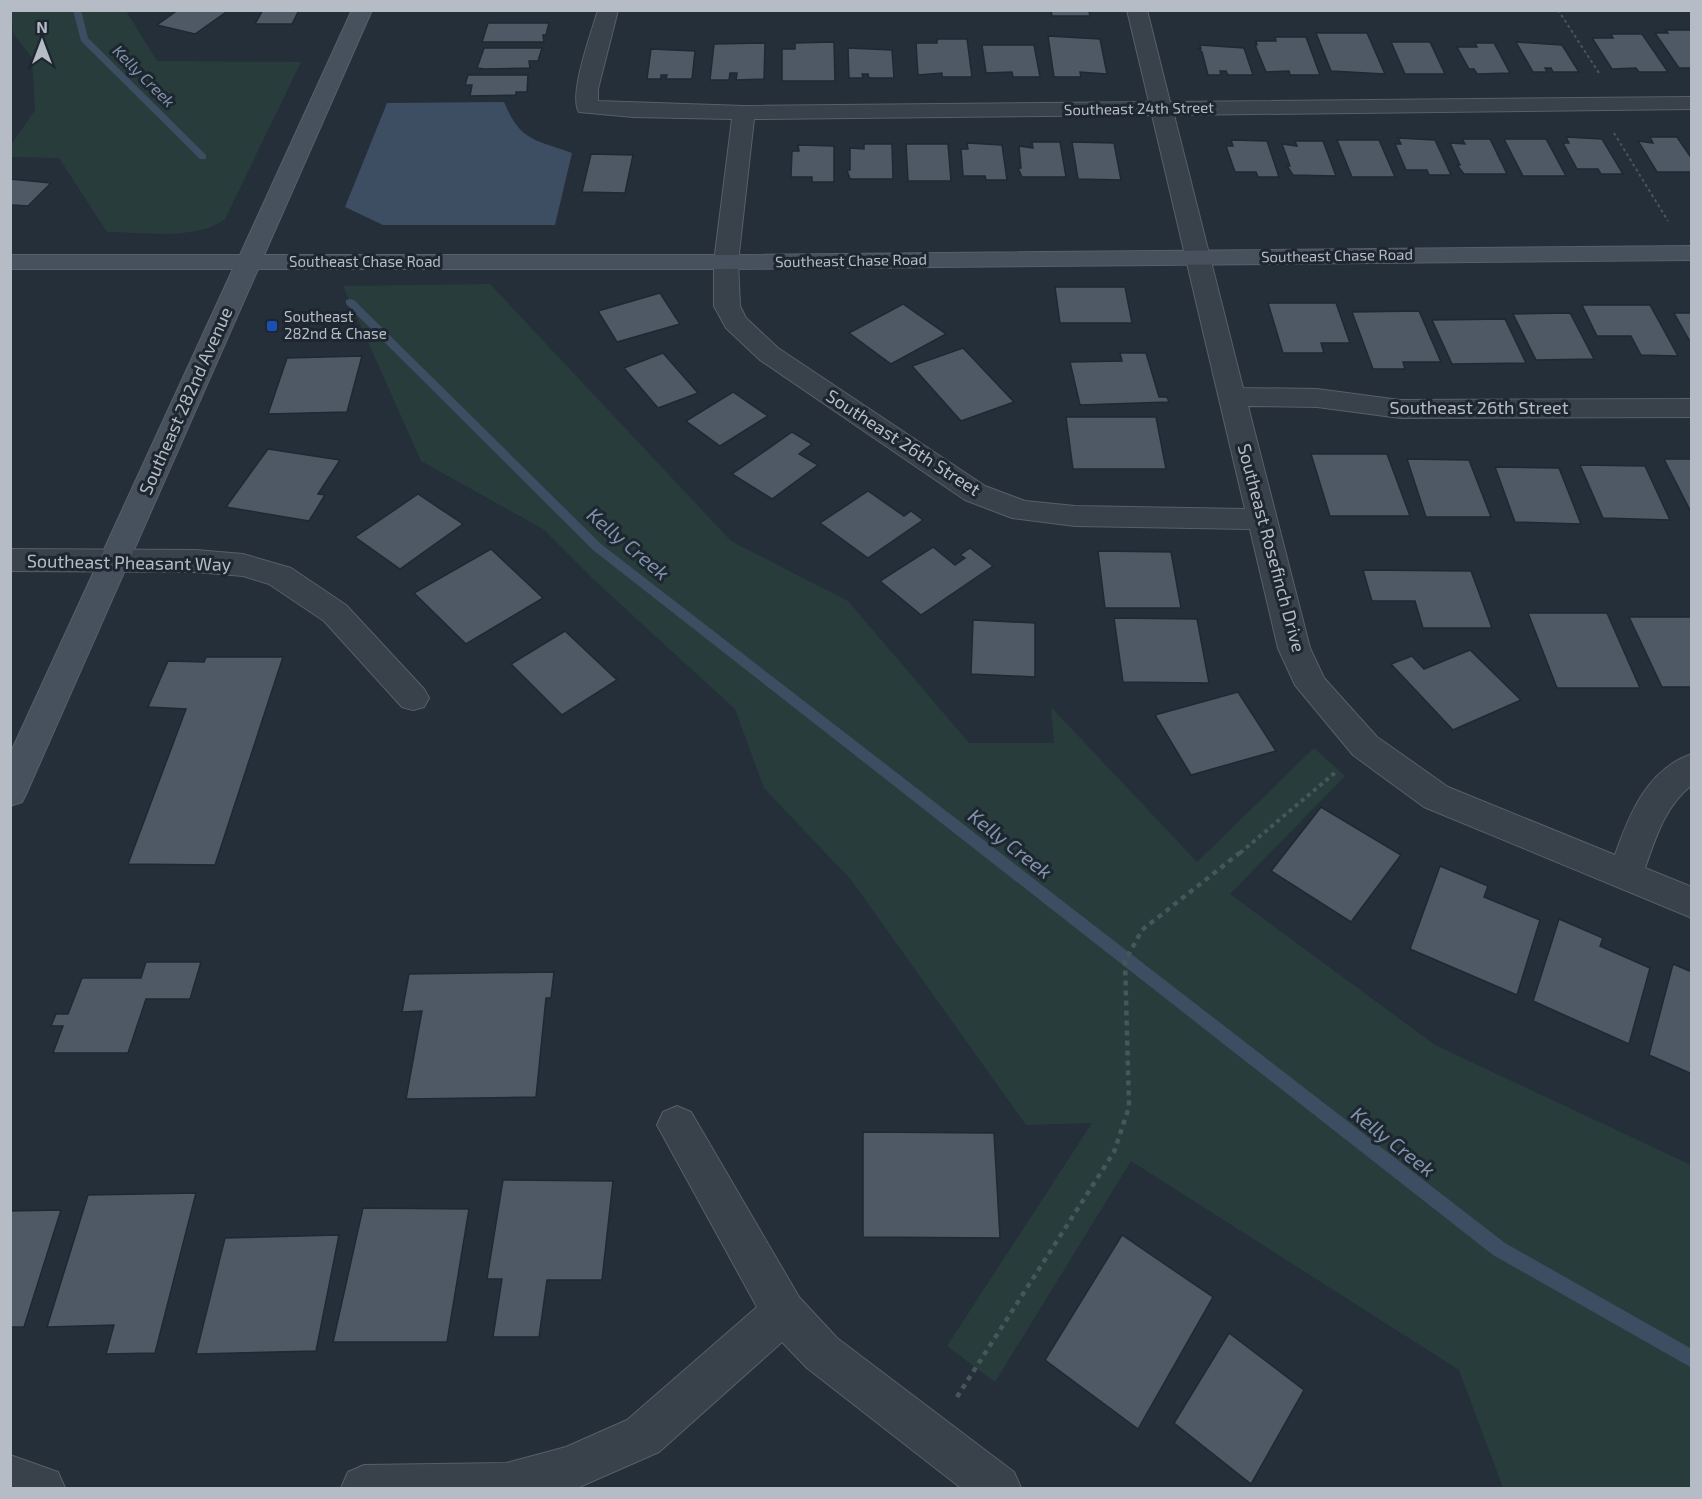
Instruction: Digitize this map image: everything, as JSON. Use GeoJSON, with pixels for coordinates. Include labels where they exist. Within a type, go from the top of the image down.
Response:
{"type":"FeatureCollection","features":[{"type":"Feature","properties":{"kind":"street","name":"Southeast 282nd Avenue"},"geometry":{"type":"LineString","coordinates":[[10,792],[362,10]]}},
{"type":"Feature","properties":{"kind":"street","name":"Southeast 24th Street"},"geometry":{"type":"LineString","coordinates":[[608,10],[587,89],[587,108],[744,113],[1692,103]]}},
{"type":"Feature","properties":{"kind":"street","name":"Southeast Rosefinch Drive"},"geometry":{"type":"LineString","coordinates":[[1137,10],[1294,648],[1311,685],[1365,746],[1436,797],[1692,903]]}},
{"type":"Feature","properties":{"kind":"street","name":"Southeast 26th Street"},"geometry":{"type":"LineString","coordinates":[[744,113],[726,262],[727,306],[735,322],[747,336],[769,354],[975,493],[1022,511],[1075,516],[1262,519]]}},
{"type":"Feature","properties":{"kind":"street","name":"Southeast Chase Road"},"geometry":{"type":"LineString","coordinates":[[10,262],[726,262],[1689,253]]}},
{"type":"Feature","properties":{"kind":"street","name":"Southeast 26th Street"},"geometry":{"type":"LineString","coordinates":[[1231,398],[1317,398],[1400,410],[1692,408]]}},
{"type":"Feature","properties":{"kind":"street","name":"Southeast Pheasant Way"},"geometry":{"type":"LineString","coordinates":[[10,560],[219,563],[243,566],[280,576],[335,612],[413,698]]}},
{"type":"Feature","properties":{"kind":"street"},"geometry":{"type":"LineString","coordinates":[[1625,875],[1652,802],[1682,772],[1692,766]]}},
{"type":"Feature","properties":{"kind":"street"},"geometry":{"type":"LineString","coordinates":[[677,1125],[784,1312],[822,1353],[998,1488]]}},
{"type":"Feature","properties":{"kind":"street"},"geometry":{"type":"LineString","coordinates":[[364,1488],[506,1486],[569,1469],[643,1436],[784,1312]]}},
{"type":"Feature","properties":{"kind":"street"},"geometry":{"type":"LineString","coordinates":[[10,1478],[42,1488]]}},
{"type":"Feature","properties":{"kind":"path"},"geometry":{"type":"LineString","coordinates":[[1558,10],[1619,103]]}},
{"type":"Feature","properties":{"kind":"path"},"geometry":{"type":"LineString","coordinates":[[1596,104],[1689,253]]}},
{"type":"Feature","properties":{"kind":"path"},"geometry":{"type":"LineString","coordinates":[[932,1436],[1114,1152],[1129,1107],[1125,961],[1142,930],[1201,886],[1365,746]]}},
{"type":"Feature","properties":{"kind":"green space"},"geometry":{"type":"Polygon","coordinates":[[[11,10],[126,11],[157,61],[301,62],[225,219],[213,226],[184,233],[107,232],[59,158],[11,157],[11,145],[35,110],[32,58],[13,33],[11,10]]]}},
{"type":"Feature","properties":{"kind":"green space"},"geometry":{"type":"Polygon","coordinates":[[[490,284],[731,541],[848,601],[969,743],[1054,743],[1051,707],[1197,862],[1314,748],[1345,776],[1230,894],[1435,1045],[1691,1165],[1691,1488],[1503,1488],[1459,1370],[1131,1161],[995,1382],[947,1346],[1092,1123],[1026,1125],[852,881],[764,788],[735,709],[593,579],[543,529],[421,461],[343,286],[490,284]]]}},
{"type":"Feature","properties":{"kind":"water"},"geometry":{"type":"Polygon","coordinates":[[[504,102],[516,125],[523,132],[538,141],[572,153],[555,225],[383,225],[345,207],[387,103],[504,102]]]}},
{"type":"Feature","properties":{"kind":"building"},"geometry":{"type":"Polygon","coordinates":[[[178,10],[229,10],[195,34],[157,25],[178,10]]]}},
{"type":"Feature","properties":{"kind":"building"},"geometry":{"type":"Polygon","coordinates":[[[263,10],[299,10],[292,24],[255,24],[263,10]]]}},
{"type":"Feature","properties":{"kind":"building"},"geometry":{"type":"Polygon","coordinates":[[[1051,10],[1101,11],[1089,11],[1090,16],[1052,16],[1051,10]]]}},
{"type":"Feature","properties":{"kind":"building"},"geometry":{"type":"Polygon","coordinates":[[[488,23],[549,23],[546,35],[543,35],[544,42],[482,42],[488,23]]]}},
{"type":"Feature","properties":{"kind":"building"},"geometry":{"type":"Polygon","coordinates":[[[1666,30],[1692,30],[1692,68],[1679,68],[1655,33],[1668,33],[1666,30]]]}},
{"type":"Feature","properties":{"kind":"building"},"geometry":{"type":"Polygon","coordinates":[[[1316,33],[1367,33],[1385,74],[1331,71],[1316,33]]]}},
{"type":"Feature","properties":{"kind":"building"},"geometry":{"type":"Polygon","coordinates":[[[1611,34],[1642,34],[1668,72],[1639,72],[1636,68],[1612,69],[1592,38],[1613,38],[1611,34]]]}},
{"type":"Feature","properties":{"kind":"building"},"geometry":{"type":"Polygon","coordinates":[[[1048,36],[1100,39],[1107,74],[1080,72],[1081,77],[1054,77],[1048,36]]]}},
{"type":"Feature","properties":{"kind":"building"},"geometry":{"type":"Polygon","coordinates":[[[1275,37],[1306,37],[1320,75],[1290,75],[1289,71],[1266,72],[1255,45],[1257,45],[1256,41],[1276,41],[1275,37]]]}},
{"type":"Feature","properties":{"kind":"building"},"geometry":{"type":"Polygon","coordinates":[[[937,39],[967,39],[972,77],[942,77],[942,73],[918,75],[916,43],[937,43],[937,39]]]}},
{"type":"Feature","properties":{"kind":"building"},"geometry":{"type":"Polygon","coordinates":[[[834,42],[835,81],[782,81],[782,49],[795,49],[795,43],[834,42]]]}},
{"type":"Feature","properties":{"kind":"building"},"geometry":{"type":"Polygon","coordinates":[[[1391,42],[1430,42],[1445,74],[1405,74],[1391,42]]]}},
{"type":"Feature","properties":{"kind":"building"},"geometry":{"type":"Polygon","coordinates":[[[1516,42],[1562,45],[1579,72],[1553,72],[1551,68],[1545,68],[1547,72],[1533,72],[1516,42]]]}},
{"type":"Feature","properties":{"kind":"building"},"geometry":{"type":"Polygon","coordinates":[[[765,43],[764,79],[736,80],[737,73],[730,73],[729,80],[710,80],[714,44],[765,43]]]}},
{"type":"Feature","properties":{"kind":"building"},"geometry":{"type":"Polygon","coordinates":[[[1475,43],[1494,43],[1510,73],[1477,74],[1474,69],[1469,69],[1457,47],[1477,47],[1475,43]]]}},
{"type":"Feature","properties":{"kind":"building"},"geometry":{"type":"Polygon","coordinates":[[[982,45],[1034,45],[1040,77],[1013,77],[1012,72],[986,73],[982,45]]]}},
{"type":"Feature","properties":{"kind":"building"},"geometry":{"type":"Polygon","coordinates":[[[1200,45],[1244,48],[1253,75],[1228,75],[1226,71],[1220,71],[1221,75],[1208,75],[1202,52],[1198,49],[1201,49],[1200,45]]]}},
{"type":"Feature","properties":{"kind":"building"},"geometry":{"type":"Polygon","coordinates":[[[484,48],[542,48],[538,61],[529,61],[530,68],[477,68],[484,48]]]}},
{"type":"Feature","properties":{"kind":"building"},"geometry":{"type":"Polygon","coordinates":[[[848,48],[892,50],[894,78],[869,78],[868,74],[862,74],[863,78],[849,78],[848,48]]]}},
{"type":"Feature","properties":{"kind":"building"},"geometry":{"type":"Polygon","coordinates":[[[651,49],[695,51],[692,79],[666,79],[667,75],[661,75],[661,79],[647,79],[651,49]]]}},
{"type":"Feature","properties":{"kind":"building"},"geometry":{"type":"Polygon","coordinates":[[[468,75],[528,75],[527,92],[516,92],[516,95],[470,96],[472,85],[465,85],[468,75]]]}},
{"type":"Feature","properties":{"kind":"building"},"geometry":{"type":"Polygon","coordinates":[[[1566,137],[1602,139],[1623,174],[1601,174],[1598,169],[1577,169],[1563,143],[1569,143],[1566,137]]]}},
{"type":"Feature","properties":{"kind":"building"},"geometry":{"type":"Polygon","coordinates":[[[1650,137],[1677,137],[1692,159],[1692,172],[1657,172],[1638,141],[1653,143],[1650,137]]]}},
{"type":"Feature","properties":{"kind":"building"},"geometry":{"type":"Polygon","coordinates":[[[1398,138],[1435,140],[1451,175],[1429,175],[1427,170],[1406,170],[1395,144],[1401,144],[1398,138]]]}},
{"type":"Feature","properties":{"kind":"building"},"geometry":{"type":"Polygon","coordinates":[[[1462,139],[1490,139],[1507,174],[1464,174],[1457,165],[1460,165],[1450,143],[1465,144],[1462,139]]]}},
{"type":"Feature","properties":{"kind":"building"},"geometry":{"type":"Polygon","coordinates":[[[1504,139],[1546,139],[1566,176],[1523,176],[1504,139]]]}},
{"type":"Feature","properties":{"kind":"building"},"geometry":{"type":"Polygon","coordinates":[[[1231,140],[1267,141],[1279,177],[1258,177],[1256,172],[1235,172],[1226,146],[1233,146],[1231,140]]]}},
{"type":"Feature","properties":{"kind":"building"},"geometry":{"type":"Polygon","coordinates":[[[1337,140],[1379,140],[1395,177],[1352,177],[1337,140]]]}},
{"type":"Feature","properties":{"kind":"building"},"geometry":{"type":"Polygon","coordinates":[[[1295,141],[1323,141],[1336,176],[1293,175],[1287,166],[1290,166],[1282,144],[1297,146],[1295,141]]]}},
{"type":"Feature","properties":{"kind":"building"},"geometry":{"type":"Polygon","coordinates":[[[1032,142],[1060,142],[1066,177],[1022,177],[1018,168],[1021,168],[1019,146],[1033,148],[1032,142]]]}},
{"type":"Feature","properties":{"kind":"building"},"geometry":{"type":"Polygon","coordinates":[[[1072,142],[1114,143],[1121,180],[1078,179],[1072,142]]]}},
{"type":"Feature","properties":{"kind":"building"},"geometry":{"type":"Polygon","coordinates":[[[967,143],[1002,145],[1007,180],[986,180],[985,176],[963,176],[961,149],[968,149],[967,143]]]}},
{"type":"Feature","properties":{"kind":"building"},"geometry":{"type":"Polygon","coordinates":[[[864,144],[892,144],[893,179],[850,179],[847,170],[850,170],[850,148],[864,149],[864,144]]]}},
{"type":"Feature","properties":{"kind":"building"},"geometry":{"type":"Polygon","coordinates":[[[906,144],[948,144],[951,181],[908,181],[906,144]]]}},
{"type":"Feature","properties":{"kind":"building"},"geometry":{"type":"Polygon","coordinates":[[[798,145],[834,146],[834,182],[812,182],[812,177],[791,177],[792,151],[799,151],[798,145]]]}},
{"type":"Feature","properties":{"kind":"building"},"geometry":{"type":"Polygon","coordinates":[[[591,154],[633,155],[625,193],[582,192],[591,154]]]}},
{"type":"Feature","properties":{"kind":"building"},"geometry":{"type":"Polygon","coordinates":[[[10,179],[51,183],[28,206],[13,205],[10,207],[10,179]]]}},
{"type":"Feature","properties":{"kind":"building"},"geometry":{"type":"Polygon","coordinates":[[[1055,287],[1125,287],[1132,323],[1060,323],[1055,287]]]}},
{"type":"Feature","properties":{"kind":"building"},"geometry":{"type":"Polygon","coordinates":[[[660,293],[680,324],[617,342],[598,311],[660,293]]]}},
{"type":"Feature","properties":{"kind":"building"},"geometry":{"type":"Polygon","coordinates":[[[1268,303],[1336,303],[1350,343],[1321,343],[1324,353],[1283,353],[1268,303]]]}},
{"type":"Feature","properties":{"kind":"building"},"geometry":{"type":"Polygon","coordinates":[[[903,304],[946,334],[891,364],[849,333],[903,304]]]}},
{"type":"Feature","properties":{"kind":"building"},"geometry":{"type":"Polygon","coordinates":[[[1582,305],[1650,305],[1678,356],[1641,355],[1631,336],[1597,336],[1582,305]]]}},
{"type":"Feature","properties":{"kind":"building"},"geometry":{"type":"Polygon","coordinates":[[[1419,311],[1441,362],[1403,362],[1405,369],[1373,369],[1352,312],[1419,311]]]}},
{"type":"Feature","properties":{"kind":"building"},"geometry":{"type":"Polygon","coordinates":[[[1570,313],[1594,359],[1536,360],[1513,314],[1570,313]]]}},
{"type":"Feature","properties":{"kind":"building"},"geometry":{"type":"Polygon","coordinates":[[[1674,313],[1692,313],[1692,345],[1674,313]]]}},
{"type":"Feature","properties":{"kind":"building"},"geometry":{"type":"Polygon","coordinates":[[[1505,319],[1526,363],[1452,364],[1432,320],[1505,319]]]}},
{"type":"Feature","properties":{"kind":"building"},"geometry":{"type":"Polygon","coordinates":[[[963,348],[1014,402],[961,421],[912,366],[963,348]]]}},
{"type":"Feature","properties":{"kind":"building"},"geometry":{"type":"Polygon","coordinates":[[[663,353],[698,393],[658,408],[624,368],[663,353]]]}},
{"type":"Feature","properties":{"kind":"building"},"geometry":{"type":"Polygon","coordinates":[[[1120,353],[1146,353],[1159,397],[1167,397],[1169,402],[1080,405],[1070,362],[1122,361],[1120,353]]]}},
{"type":"Feature","properties":{"kind":"building"},"geometry":{"type":"Polygon","coordinates":[[[362,356],[347,412],[268,414],[287,358],[362,356]]]}},
{"type":"Feature","properties":{"kind":"building"},"geometry":{"type":"Polygon","coordinates":[[[733,392],[768,416],[720,446],[686,421],[733,392]]]}},
{"type":"Feature","properties":{"kind":"building"},"geometry":{"type":"Polygon","coordinates":[[[1066,417],[1156,417],[1166,469],[1073,469],[1066,417]]]}},
{"type":"Feature","properties":{"kind":"building"},"geometry":{"type":"Polygon","coordinates":[[[792,432],[812,444],[799,454],[818,465],[772,499],[732,474],[792,432]]]}},
{"type":"Feature","properties":{"kind":"building"},"geometry":{"type":"Polygon","coordinates":[[[268,449],[340,460],[318,494],[325,495],[309,521],[226,507],[268,449]]]}},
{"type":"Feature","properties":{"kind":"building"},"geometry":{"type":"Polygon","coordinates":[[[1311,454],[1387,454],[1410,516],[1330,516],[1311,454]]]}},
{"type":"Feature","properties":{"kind":"building"},"geometry":{"type":"Polygon","coordinates":[[[1407,459],[1469,460],[1491,517],[1426,517],[1407,459]]]}},
{"type":"Feature","properties":{"kind":"building"},"geometry":{"type":"Polygon","coordinates":[[[1664,459],[1692,459],[1692,512],[1691,512],[1664,459]]]}},
{"type":"Feature","properties":{"kind":"building"},"geometry":{"type":"Polygon","coordinates":[[[1580,465],[1645,466],[1670,520],[1603,518],[1580,465]]]}},
{"type":"Feature","properties":{"kind":"building"},"geometry":{"type":"Polygon","coordinates":[[[1495,467],[1559,468],[1581,524],[1515,522],[1495,467]]]}},
{"type":"Feature","properties":{"kind":"building"},"geometry":{"type":"Polygon","coordinates":[[[868,491],[904,516],[911,511],[923,520],[868,558],[820,523],[868,491]]]}},
{"type":"Feature","properties":{"kind":"building"},"geometry":{"type":"Polygon","coordinates":[[[418,494],[463,524],[400,569],[355,537],[418,494]]]}},
{"type":"Feature","properties":{"kind":"building"},"geometry":{"type":"Polygon","coordinates":[[[933,547],[955,565],[965,558],[960,555],[970,548],[993,566],[921,615],[880,581],[933,547]]]}},
{"type":"Feature","properties":{"kind":"building"},"geometry":{"type":"Polygon","coordinates":[[[491,549],[543,598],[466,644],[414,593],[491,549]]]}},
{"type":"Feature","properties":{"kind":"building"},"geometry":{"type":"Polygon","coordinates":[[[1098,551],[1171,552],[1181,608],[1105,608],[1098,551]]]}},
{"type":"Feature","properties":{"kind":"building"},"geometry":{"type":"Polygon","coordinates":[[[1363,570],[1471,571],[1492,628],[1423,628],[1415,601],[1372,601],[1363,570]]]}},
{"type":"Feature","properties":{"kind":"building"},"geometry":{"type":"Polygon","coordinates":[[[1528,613],[1607,613],[1640,688],[1557,688],[1528,613]]]}},
{"type":"Feature","properties":{"kind":"building"},"geometry":{"type":"Polygon","coordinates":[[[1629,617],[1692,617],[1692,687],[1662,687],[1629,617]]]}},
{"type":"Feature","properties":{"kind":"building"},"geometry":{"type":"Polygon","coordinates":[[[1114,618],[1197,619],[1209,683],[1123,682],[1114,618]]]}},
{"type":"Feature","properties":{"kind":"building"},"geometry":{"type":"Polygon","coordinates":[[[973,620],[1035,623],[1035,677],[971,674],[973,620]]]}},
{"type":"Feature","properties":{"kind":"building"},"geometry":{"type":"Polygon","coordinates":[[[565,631],[617,680],[562,715],[511,664],[565,631]]]}},
{"type":"Feature","properties":{"kind":"building"},"geometry":{"type":"Polygon","coordinates":[[[1470,650],[1521,700],[1453,730],[1391,664],[1412,656],[1424,669],[1470,650]]]}},
{"type":"Feature","properties":{"kind":"building"},"geometry":{"type":"Polygon","coordinates":[[[206,657],[283,657],[215,865],[128,864],[186,709],[148,707],[168,661],[204,662],[206,657]]]}},
{"type":"Feature","properties":{"kind":"building"},"geometry":{"type":"Polygon","coordinates":[[[1238,692],[1276,751],[1191,775],[1155,715],[1238,692]]]}},
{"type":"Feature","properties":{"kind":"building"},"geometry":{"type":"Polygon","coordinates":[[[1321,807],[1401,855],[1351,922],[1271,871],[1321,807]]]}},
{"type":"Feature","properties":{"kind":"building"},"geometry":{"type":"Polygon","coordinates":[[[1440,866],[1488,886],[1484,897],[1540,920],[1517,995],[1410,949],[1440,866]]]}},
{"type":"Feature","properties":{"kind":"building"},"geometry":{"type":"Polygon","coordinates":[[[1559,919],[1603,938],[1600,946],[1650,968],[1629,1044],[1533,1001],[1559,919]]]}},
{"type":"Feature","properties":{"kind":"building"},"geometry":{"type":"Polygon","coordinates":[[[146,962],[201,962],[190,999],[146,999],[128,1053],[53,1053],[63,1026],[51,1026],[56,1014],[68,1014],[82,978],[141,978],[146,962]]]}},
{"type":"Feature","properties":{"kind":"building"},"geometry":{"type":"Polygon","coordinates":[[[1673,964],[1692,972],[1692,1074],[1649,1055],[1673,964]]]}},
{"type":"Feature","properties":{"kind":"building"},"geometry":{"type":"Polygon","coordinates":[[[554,972],[551,998],[546,998],[536,1097],[406,1099],[422,1011],[402,1012],[409,974],[554,972]]]}},
{"type":"Feature","properties":{"kind":"building"},"geometry":{"type":"Polygon","coordinates":[[[863,1132],[994,1133],[1000,1238],[863,1237],[863,1132]]]}},
{"type":"Feature","properties":{"kind":"building"},"geometry":{"type":"Polygon","coordinates":[[[503,1180],[613,1181],[602,1280],[547,1280],[539,1337],[493,1337],[502,1279],[487,1279],[503,1180]]]}},
{"type":"Feature","properties":{"kind":"building"},"geometry":{"type":"Polygon","coordinates":[[[196,1193],[155,1353],[106,1354],[114,1325],[47,1327],[88,1195],[196,1193]]]}},
{"type":"Feature","properties":{"kind":"building"},"geometry":{"type":"Polygon","coordinates":[[[363,1208],[469,1209],[447,1342],[333,1342],[363,1208]]]}},
{"type":"Feature","properties":{"kind":"building"},"geometry":{"type":"Polygon","coordinates":[[[61,1210],[24,1327],[10,1327],[10,1211],[61,1210]]]}},
{"type":"Feature","properties":{"kind":"building"},"geometry":{"type":"Polygon","coordinates":[[[339,1235],[316,1351],[196,1354],[225,1238],[339,1235]]]}},
{"type":"Feature","properties":{"kind":"building"},"geometry":{"type":"Polygon","coordinates":[[[1122,1235],[1213,1297],[1138,1429],[1045,1360],[1122,1235]]]}},
{"type":"Feature","properties":{"kind":"building"},"geometry":{"type":"Polygon","coordinates":[[[1229,1333],[1304,1390],[1251,1484],[1174,1423],[1229,1333]]]}},
{"type":"Feature","properties":{"kind":"waterway","name":"Kelly Creek"},"geometry":{"type":"LineString","coordinates":[[77,10],[84,39],[203,157]]}},
{"type":"Feature","properties":{"kind":"waterway","name":"Kelly Creek"},"geometry":{"type":"LineString","coordinates":[[350,302],[597,547],[1499,1249],[1692,1359]]}},
{"type":"Feature","properties":{"kind":"place","name":"Southeast 282nd & Chase"},"geometry":{"type":"Point","coordinates":[272,326]}}]}
